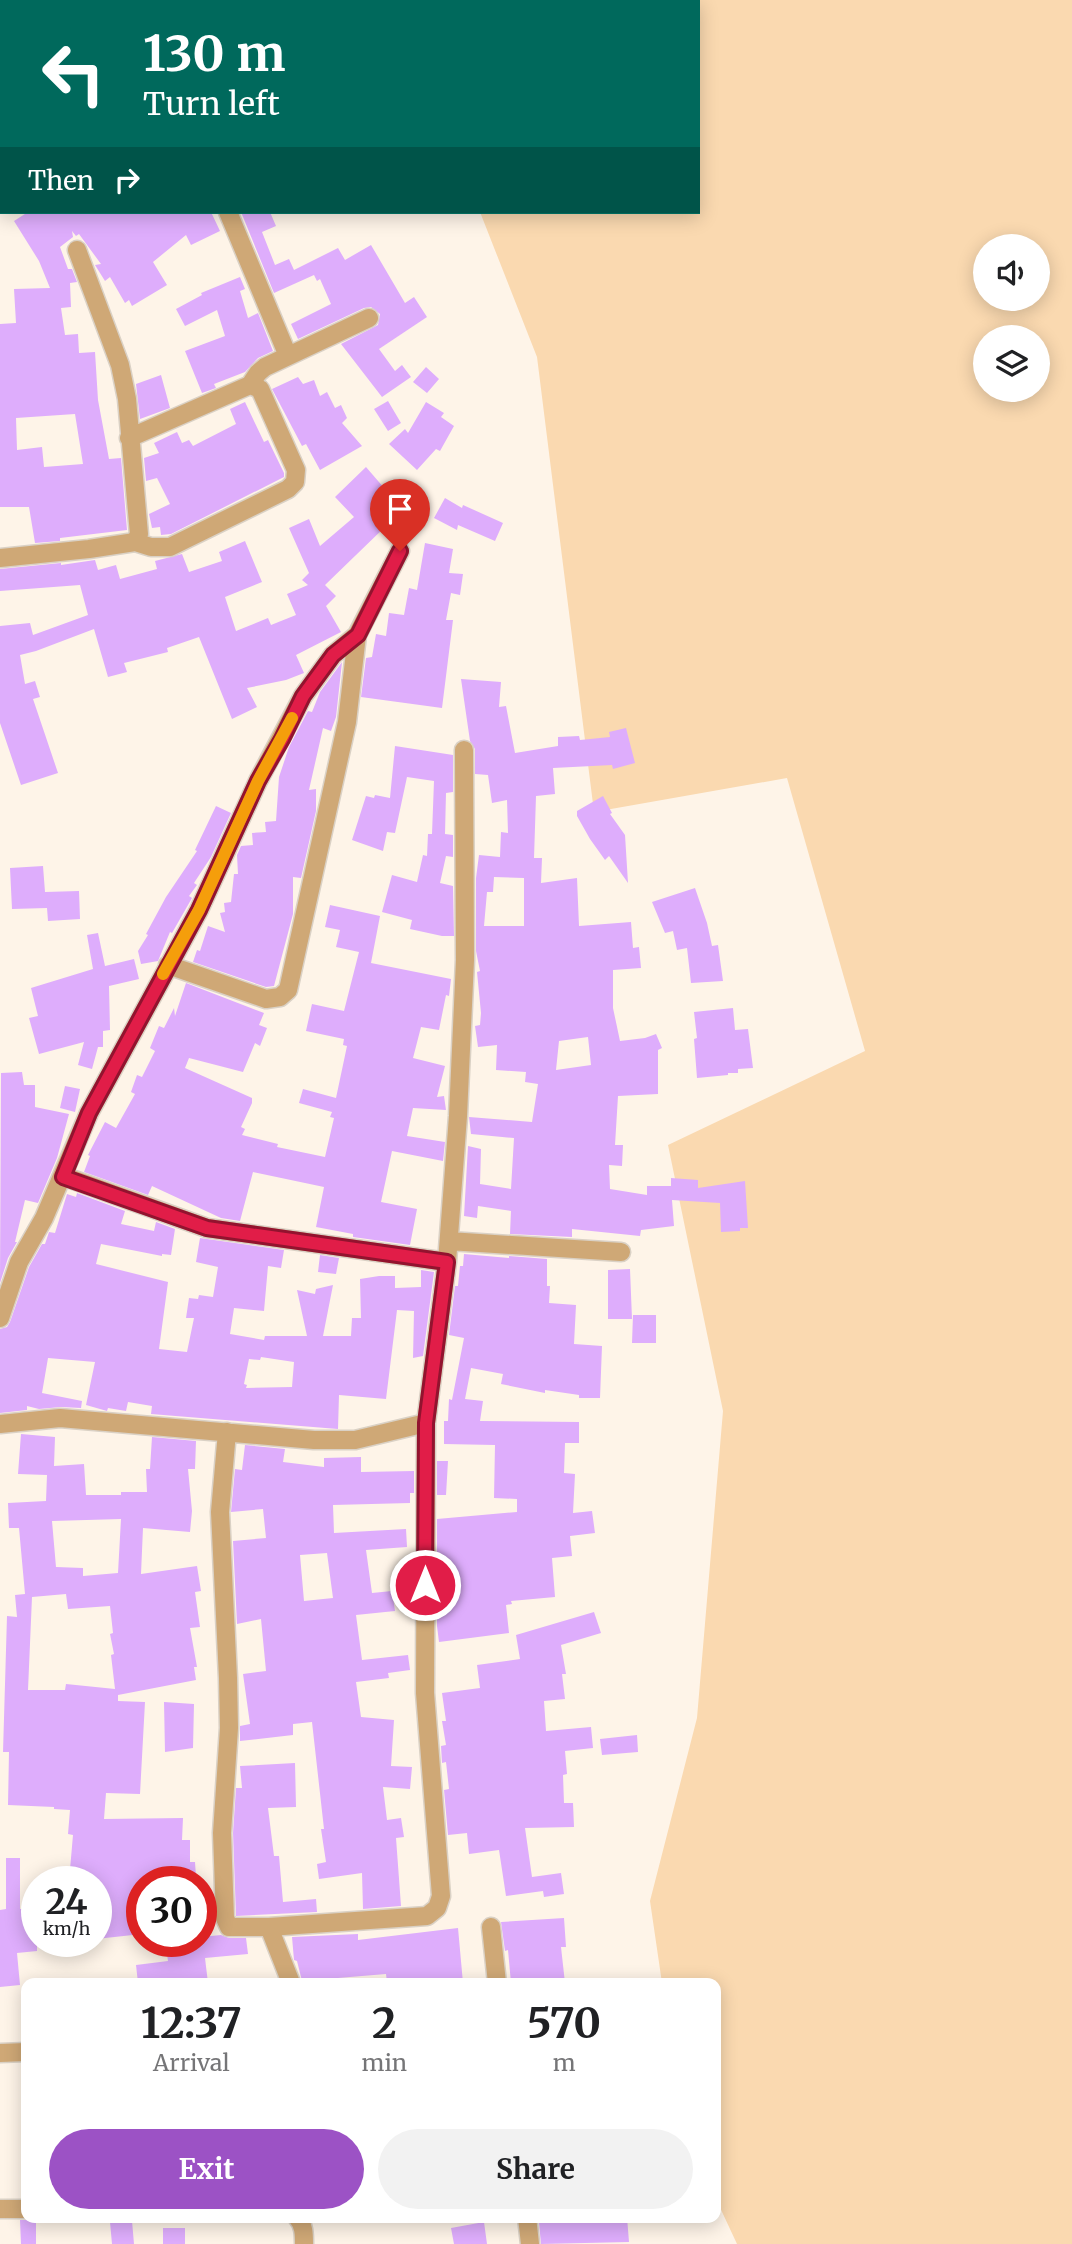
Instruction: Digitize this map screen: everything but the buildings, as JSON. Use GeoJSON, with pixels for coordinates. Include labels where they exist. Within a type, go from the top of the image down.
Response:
{"type":"FeatureCollection","features":[{"type":"Feature","properties":{"kind":"street"},"geometry":{"type":"LineString","coordinates":[[229,214],[288,356]]}},
{"type":"Feature","properties":{"kind":"street"},"geometry":{"type":"LineString","coordinates":[[77,250],[120,365],[127,399],[139,534],[135,542]]}},
{"type":"Feature","properties":{"kind":"street"},"geometry":{"type":"LineString","coordinates":[[129,438],[250,385],[265,367],[369,318]]}},
{"type":"Feature","properties":{"kind":"street"},"geometry":{"type":"LineString","coordinates":[[0,558],[135,542],[151,547],[170,547],[288,489],[295,482],[296,470],[260,389],[250,385]]}},
{"type":"Feature","properties":{"kind":"street"},"geometry":{"type":"LineString","coordinates":[[168,965],[266,999],[280,997],[288,990],[347,722],[358,635],[400,551]]}},
{"type":"Feature","properties":{"kind":"street"},"geometry":{"type":"LineString","coordinates":[[0,1318],[22,1255],[44,1218],[89,1113],[199,910],[258,781],[303,696],[333,655],[358,635]]}},
{"type":"Feature","properties":{"kind":"street"},"geometry":{"type":"LineString","coordinates":[[227,1432],[220,1512],[229,1703],[222,1833],[223,1907],[229,1927],[269,1927],[427,1916],[437,1908],[441,1896],[425,1693],[426,1423],[447,1262],[458,1116],[465,960],[464,750]]}},
{"type":"Feature","properties":{"kind":"street"},"geometry":{"type":"LineString","coordinates":[[63,1177],[207,1228],[447,1262]]}},
{"type":"Feature","properties":{"kind":"street"},"geometry":{"type":"LineString","coordinates":[[449,1241],[621,1252]]}},
{"type":"Feature","properties":{"kind":"street"},"geometry":{"type":"LineString","coordinates":[[0,1424],[48,1418],[314,1440],[355,1440],[426,1423]]}},
{"type":"Feature","properties":{"kind":"street"},"geometry":{"type":"LineString","coordinates":[[269,1927],[289,1978]]}},
{"type":"Feature","properties":{"kind":"street"},"geometry":{"type":"LineString","coordinates":[[491,1927],[496,1978]]}},
{"type":"Feature","properties":{"kind":"street"},"geometry":{"type":"LineString","coordinates":[[0,2053],[21,2052]]}},
{"type":"Feature","properties":{"kind":"street"},"geometry":{"type":"LineString","coordinates":[[0,2209],[21,2210]]}},
{"type":"Feature","properties":{"kind":"street"},"geometry":{"type":"LineString","coordinates":[[301,2223],[304,2244]]}},
{"type":"Feature","properties":{"kind":"street"},"geometry":{"type":"LineString","coordinates":[[528,2223],[530,2244]]}},
{"type":"Feature","properties":{"kind":"shaded area"},"geometry":{"type":"Polygon","coordinates":[[[700,0],[1072,0],[1072,2244],[737,2244],[721,2210],[721,1978],[661,1978],[650,1901],[697,1718],[723,1411],[668,1145],[865,1051],[787,778],[594,812],[537,357],[481,214],[700,214],[700,0]]]}},
{"type":"Feature","properties":{"kind":"slow traffic"},"geometry":{"type":"LineString","coordinates":[[163,974],[199,910],[258,781],[292,718]]}},
{"type":"Feature","properties":{"kind":"route"},"geometry":{"type":"LineString","coordinates":[[400,551],[358,635],[333,655],[303,696],[258,781],[199,910],[89,1113],[63,1177],[207,1228],[447,1262],[426,1423],[425,1585]]}}]}
